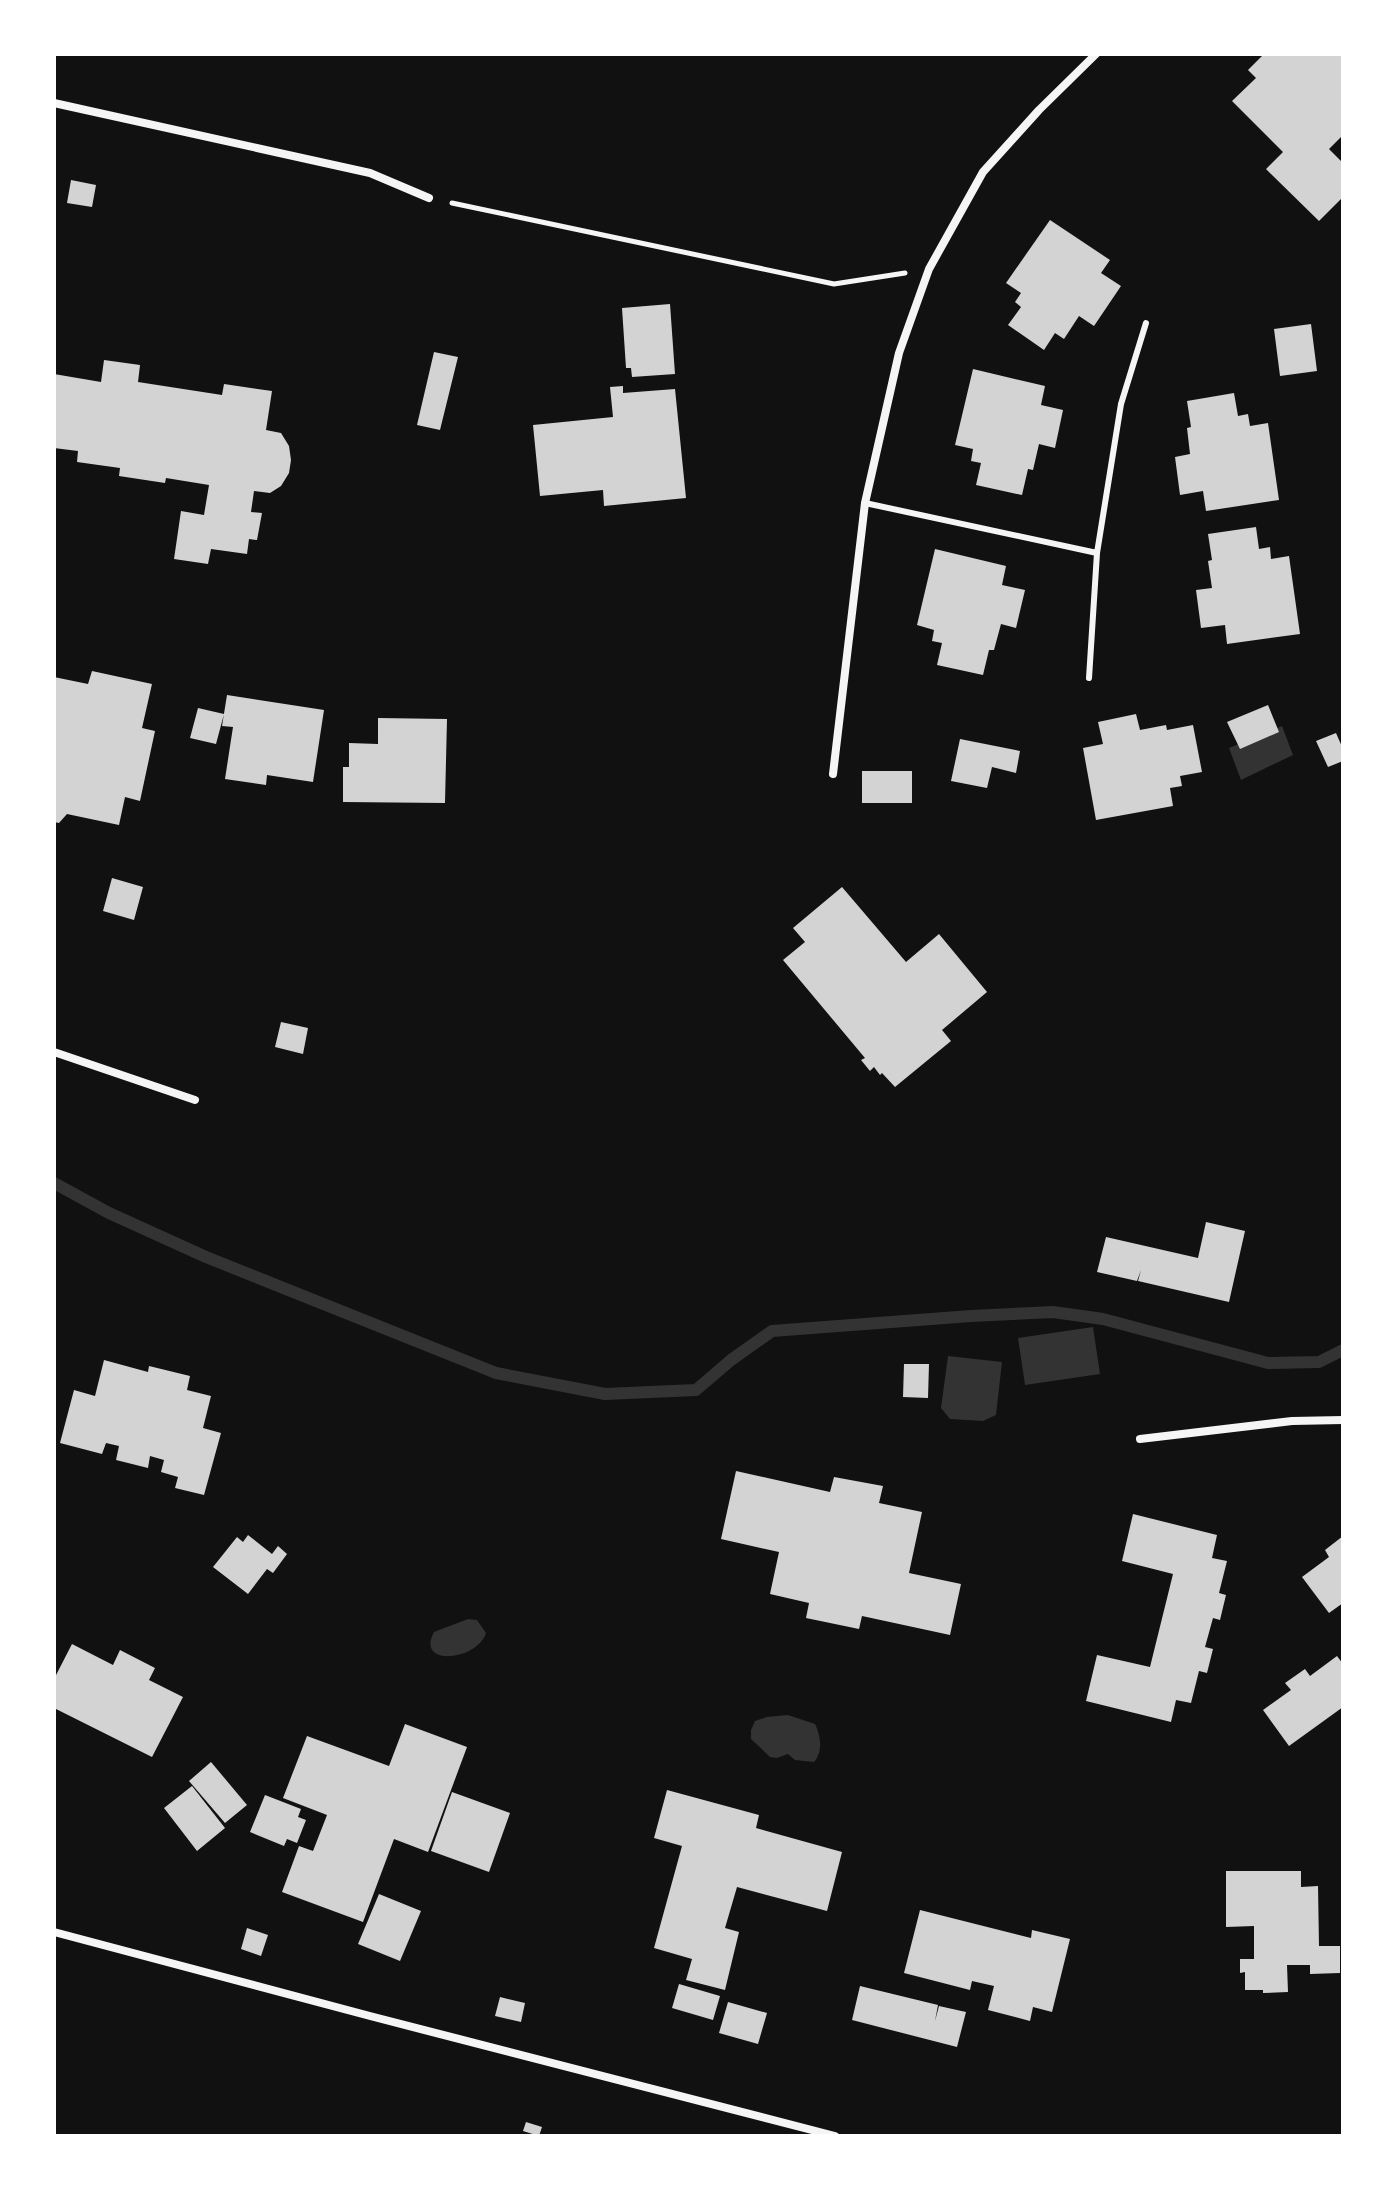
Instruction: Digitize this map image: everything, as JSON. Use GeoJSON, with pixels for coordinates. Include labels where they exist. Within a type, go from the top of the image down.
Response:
{"type":"FeatureCollection","features":[{"type":"Feature","properties":{"kind":"street"},"geometry":{"type":"LineString","coordinates":[[833,774],[865,503],[899,353],[929,269],[983,172],[1039,110],[1096,54]]}},
{"type":"Feature","properties":{"kind":"street"},"geometry":{"type":"LineString","coordinates":[[54,103],[370,173],[429,198]]}},
{"type":"Feature","properties":{"kind":"street"},"geometry":{"type":"LineString","coordinates":[[54,1052],[195,1100]]}},
{"type":"Feature","properties":{"kind":"street"},"geometry":{"type":"LineString","coordinates":[[1140,1439],[1292,1421],[1343,1420]]}},
{"type":"Feature","properties":{"kind":"street"},"geometry":{"type":"LineString","coordinates":[[54,1932],[835,2136]]}},
{"type":"Feature","properties":{"kind":"lane"},"geometry":{"type":"LineString","coordinates":[[1089,678],[1097,553],[1121,404],[1146,323]]}},
{"type":"Feature","properties":{"kind":"lane"},"geometry":{"type":"LineString","coordinates":[[865,503],[1097,553]]}},
{"type":"Feature","properties":{"kind":"path"},"geometry":{"type":"LineString","coordinates":[[429,198],[834,284],[929,269]]}},
{"type":"Feature","properties":{"kind":"shaded area"},"geometry":{"type":"Polygon","coordinates":[[[1282,726],[1293,755],[1241,780],[1229,748],[1282,726]]]}},
{"type":"Feature","properties":{"kind":"shaded area"},"geometry":{"type":"Polygon","coordinates":[[[1093,1327],[1100,1374],[1025,1385],[1018,1338],[1093,1327]]]}},
{"type":"Feature","properties":{"kind":"shaded area"},"geometry":{"type":"Polygon","coordinates":[[[948,1356],[1002,1362],[996,1415],[983,1421],[950,1419],[941,1408],[948,1356]]]}},
{"type":"Feature","properties":{"kind":"shaded area"},"geometry":{"type":"Polygon","coordinates":[[[468,1619],[477,1620],[486,1633],[480,1642],[461,1654],[440,1655],[433,1651],[430,1643],[434,1632],[468,1619]]]}},
{"type":"Feature","properties":{"kind":"shaded area"},"geometry":{"type":"Polygon","coordinates":[[[788,1715],[815,1724],[820,1744],[814,1762],[795,1760],[788,1754],[770,1757],[751,1739],[755,1721],[788,1715]]]}},
{"type":"Feature","properties":{"kind":"building"},"geometry":{"type":"Polygon","coordinates":[[[1264,54],[1343,54],[1343,135],[1329,149],[1343,163],[1343,197],[1319,221],[1266,169],[1283,152],[1232,101],[1256,78],[1248,70],[1264,54]]]}},
{"type":"Feature","properties":{"kind":"building"},"geometry":{"type":"Polygon","coordinates":[[[71,180],[96,185],[92,207],[67,203],[71,180]]]}},
{"type":"Feature","properties":{"kind":"building"},"geometry":{"type":"Polygon","coordinates":[[[1050,220],[1110,260],[1101,273],[1121,286],[1094,326],[1079,316],[1064,339],[1055,333],[1044,350],[1008,325],[1021,307],[1015,302],[1021,293],[1006,283],[1050,220]]]}},
{"type":"Feature","properties":{"kind":"building"},"geometry":{"type":"Polygon","coordinates":[[[670,304],[675,374],[632,377],[631,368],[626,368],[622,308],[670,304]]]}},
{"type":"Feature","properties":{"kind":"building"},"geometry":{"type":"Polygon","coordinates":[[[1311,324],[1317,371],[1280,376],[1274,329],[1311,324]]]}},
{"type":"Feature","properties":{"kind":"building"},"geometry":{"type":"Polygon","coordinates":[[[434,352],[458,357],[440,430],[417,425],[434,352]]]}},
{"type":"Feature","properties":{"kind":"building"},"geometry":{"type":"Polygon","coordinates":[[[104,360],[140,365],[138,382],[222,395],[224,384],[272,391],[266,430],[281,433],[289,446],[291,460],[289,473],[281,486],[270,493],[254,491],[251,512],[262,513],[257,540],[249,539],[247,554],[211,549],[208,564],[174,559],[181,511],[204,515],[209,485],[166,478],[165,483],[119,476],[120,468],[77,462],[78,451],[54,448],[54,374],[101,382],[104,360]]]}},
{"type":"Feature","properties":{"kind":"building"},"geometry":{"type":"Polygon","coordinates":[[[973,369],[1045,386],[1041,405],[1063,410],[1055,448],[1039,444],[1033,470],[1028,469],[1022,495],[976,485],[981,463],[971,461],[973,449],[955,445],[973,369]]]}},
{"type":"Feature","properties":{"kind":"building"},"geometry":{"type":"Polygon","coordinates":[[[623,386],[623,393],[675,389],[686,498],[604,506],[603,490],[540,496],[533,425],[613,417],[610,387],[623,386]]]}},
{"type":"Feature","properties":{"kind":"building"},"geometry":{"type":"Polygon","coordinates":[[[1234,393],[1238,416],[1248,414],[1250,426],[1268,423],[1279,500],[1206,511],[1203,491],[1180,495],[1175,457],[1190,454],[1187,428],[1191,427],[1187,401],[1234,393]]]}},
{"type":"Feature","properties":{"kind":"building"},"geometry":{"type":"Polygon","coordinates":[[[1256,527],[1259,549],[1270,547],[1271,559],[1289,556],[1300,634],[1227,644],[1225,625],[1201,628],[1196,590],[1212,588],[1208,534],[1256,527]]]}},
{"type":"Feature","properties":{"kind":"building"},"geometry":{"type":"Polygon","coordinates":[[[935,549],[1006,566],[1002,585],[1025,590],[1016,628],[1001,624],[994,650],[989,650],[983,675],[937,665],[942,643],[932,641],[934,630],[917,625],[935,549]]]}},
{"type":"Feature","properties":{"kind":"building"},"geometry":{"type":"Polygon","coordinates":[[[92,671],[152,684],[142,728],[155,731],[140,801],[125,797],[119,825],[67,814],[59,823],[54,822],[54,677],[88,684],[92,671]]]}},
{"type":"Feature","properties":{"kind":"building"},"geometry":{"type":"Polygon","coordinates":[[[227,695],[324,710],[313,782],[267,775],[266,785],[225,779],[233,727],[222,726],[227,695]]]}},
{"type":"Feature","properties":{"kind":"building"},"geometry":{"type":"Polygon","coordinates":[[[1268,705],[1279,732],[1240,749],[1227,722],[1268,705]]]}},
{"type":"Feature","properties":{"kind":"building"},"geometry":{"type":"Polygon","coordinates":[[[198,708],[224,714],[216,744],[190,738],[198,708]]]}},
{"type":"Feature","properties":{"kind":"building"},"geometry":{"type":"Polygon","coordinates":[[[1136,714],[1140,730],[1166,725],[1167,730],[1193,725],[1202,772],[1180,776],[1182,786],[1170,788],[1173,806],[1096,820],[1083,748],[1103,744],[1098,722],[1136,714]]]}},
{"type":"Feature","properties":{"kind":"building"},"geometry":{"type":"Polygon","coordinates":[[[378,718],[447,719],[445,803],[343,802],[343,767],[349,767],[349,743],[378,744],[378,718]]]}},
{"type":"Feature","properties":{"kind":"building"},"geometry":{"type":"Polygon","coordinates":[[[1336,733],[1343,749],[1343,761],[1328,767],[1316,741],[1336,733]]]}},
{"type":"Feature","properties":{"kind":"building"},"geometry":{"type":"Polygon","coordinates":[[[960,739],[1020,751],[1016,773],[992,767],[987,788],[951,781],[960,739]]]}},
{"type":"Feature","properties":{"kind":"building"},"geometry":{"type":"Polygon","coordinates":[[[862,771],[912,771],[912,803],[862,803],[862,771]]]}},
{"type":"Feature","properties":{"kind":"building"},"geometry":{"type":"Polygon","coordinates":[[[112,878],[143,887],[134,920],[103,911],[112,878]]]}},
{"type":"Feature","properties":{"kind":"building"},"geometry":{"type":"Polygon","coordinates":[[[842,887],[906,962],[939,934],[987,992],[942,1030],[951,1041],[895,1087],[874,1067],[870,1071],[861,1060],[865,1058],[783,960],[805,942],[793,928],[842,887]]]}},
{"type":"Feature","properties":{"kind":"building"},"geometry":{"type":"Polygon","coordinates":[[[281,1022],[308,1028],[303,1054],[275,1047],[281,1022]]]}},
{"type":"Feature","properties":{"kind":"building"},"geometry":{"type":"Polygon","coordinates":[[[1206,1222],[1245,1231],[1229,1302],[1138,1281],[1141,1270],[1137,1281],[1097,1272],[1106,1237],[1198,1258],[1206,1222]]]}},
{"type":"Feature","properties":{"kind":"building"},"geometry":{"type":"Polygon","coordinates":[[[104,1360],[148,1372],[149,1366],[190,1376],[187,1390],[211,1396],[203,1428],[221,1433],[204,1495],[175,1488],[178,1477],[161,1472],[164,1460],[150,1456],[148,1468],[116,1460],[119,1446],[106,1443],[102,1454],[60,1443],[74,1390],[95,1396],[104,1360]]]}},
{"type":"Feature","properties":{"kind":"building"},"geometry":{"type":"Polygon","coordinates":[[[904,1364],[929,1364],[928,1398],[903,1397],[904,1364]]]}},
{"type":"Feature","properties":{"kind":"building"},"geometry":{"type":"Polygon","coordinates":[[[736,1471],[830,1492],[834,1477],[883,1486],[879,1503],[922,1512],[909,1573],[961,1584],[950,1635],[862,1616],[859,1629],[806,1618],[809,1603],[770,1594],[779,1552],[721,1539],[736,1471]]]}},
{"type":"Feature","properties":{"kind":"building"},"geometry":{"type":"Polygon","coordinates":[[[1133,1514],[1217,1535],[1212,1558],[1227,1561],[1219,1593],[1226,1595],[1220,1620],[1213,1618],[1205,1647],[1213,1649],[1207,1673],[1199,1671],[1191,1703],[1176,1700],[1171,1722],[1086,1701],[1097,1655],[1150,1667],[1173,1574],[1122,1561],[1133,1514]]]}},
{"type":"Feature","properties":{"kind":"building"},"geometry":{"type":"Polygon","coordinates":[[[248,1535],[272,1554],[278,1546],[287,1554],[273,1573],[267,1569],[248,1594],[213,1567],[237,1537],[243,1542],[248,1535]]]}},
{"type":"Feature","properties":{"kind":"building"},"geometry":{"type":"Polygon","coordinates":[[[1343,1536],[1343,1603],[1329,1613],[1302,1577],[1329,1557],[1325,1550],[1343,1536]]]}},
{"type":"Feature","properties":{"kind":"building"},"geometry":{"type":"Polygon","coordinates":[[[72,1644],[113,1665],[120,1650],[155,1668],[149,1680],[183,1697],[152,1757],[54,1708],[54,1679],[72,1644]]]}},
{"type":"Feature","properties":{"kind":"building"},"geometry":{"type":"Polygon","coordinates":[[[1337,1656],[1343,1664],[1343,1707],[1289,1746],[1263,1710],[1291,1690],[1285,1683],[1305,1669],[1310,1676],[1337,1656]]]}},
{"type":"Feature","properties":{"kind":"building"},"geometry":{"type":"Polygon","coordinates":[[[405,1724],[467,1747],[428,1852],[394,1839],[363,1922],[282,1892],[299,1846],[313,1851],[327,1815],[283,1798],[307,1736],[389,1766],[405,1724]]]}},
{"type":"Feature","properties":{"kind":"building"},"geometry":{"type":"Polygon","coordinates":[[[211,1762],[247,1805],[225,1823],[189,1781],[211,1762]]]}},
{"type":"Feature","properties":{"kind":"building"},"geometry":{"type":"Polygon","coordinates":[[[192,1786],[225,1828],[197,1851],[164,1808],[192,1786]]]}},
{"type":"Feature","properties":{"kind":"building"},"geometry":{"type":"Polygon","coordinates":[[[667,1790],[759,1815],[756,1828],[842,1852],[827,1911],[737,1887],[725,1928],[739,1932],[725,1990],[686,1980],[692,1959],[654,1948],[682,1846],[654,1838],[667,1790]]]}},
{"type":"Feature","properties":{"kind":"building"},"geometry":{"type":"Polygon","coordinates":[[[452,1792],[510,1813],[489,1872],[431,1851],[452,1792]]]}},
{"type":"Feature","properties":{"kind":"building"},"geometry":{"type":"Polygon","coordinates":[[[265,1795],[301,1809],[298,1817],[306,1820],[297,1843],[287,1839],[284,1846],[250,1832],[265,1795]]]}},
{"type":"Feature","properties":{"kind":"building"},"geometry":{"type":"Polygon","coordinates":[[[1226,1871],[1301,1871],[1301,1887],[1318,1886],[1319,1946],[1340,1946],[1340,1973],[1310,1974],[1310,1965],[1287,1965],[1288,1992],[1245,1990],[1245,1972],[1240,1973],[1240,1959],[1254,1959],[1254,1926],[1226,1927],[1226,1871]]]}},
{"type":"Feature","properties":{"kind":"building"},"geometry":{"type":"Polygon","coordinates":[[[379,1894],[421,1911],[400,1961],[358,1944],[379,1894]]]}},
{"type":"Feature","properties":{"kind":"building"},"geometry":{"type":"Polygon","coordinates":[[[920,1910],[1031,1938],[1032,1930],[1070,1939],[1052,2012],[1033,2007],[1030,2021],[988,2010],[994,1986],[972,1981],[970,1990],[904,1973],[920,1910]]]}},
{"type":"Feature","properties":{"kind":"building"},"geometry":{"type":"Polygon","coordinates":[[[247,1928],[268,1935],[261,1956],[241,1949],[247,1928]]]}},
{"type":"Feature","properties":{"kind":"building"},"geometry":{"type":"Polygon","coordinates":[[[679,1984],[720,1996],[713,2020],[672,2008],[679,1984]]]}},
{"type":"Feature","properties":{"kind":"building"},"geometry":{"type":"Polygon","coordinates":[[[860,1986],[938,2005],[935,2021],[939,2006],[966,2012],[957,2047],[852,2020],[860,1986]]]}},
{"type":"Feature","properties":{"kind":"building"},"geometry":{"type":"Polygon","coordinates":[[[500,1997],[525,2003],[521,2022],[495,2016],[500,1997]]]}},
{"type":"Feature","properties":{"kind":"building"},"geometry":{"type":"Polygon","coordinates":[[[728,2002],[767,2013],[758,2044],[719,2033],[728,2002]]]}},
{"type":"Feature","properties":{"kind":"building"},"geometry":{"type":"Polygon","coordinates":[[[526,2122],[542,2127],[539,2136],[523,2131],[526,2122]]]}},
{"type":"Feature","properties":{"kind":"waterway"},"geometry":{"type":"LineString","coordinates":[[54,1183],[109,1213],[206,1257],[496,1373],[605,1394],[696,1390],[772,1331],[971,1316],[1053,1312],[1103,1319],[1268,1363],[1319,1362],[1343,1350]]}}]}
